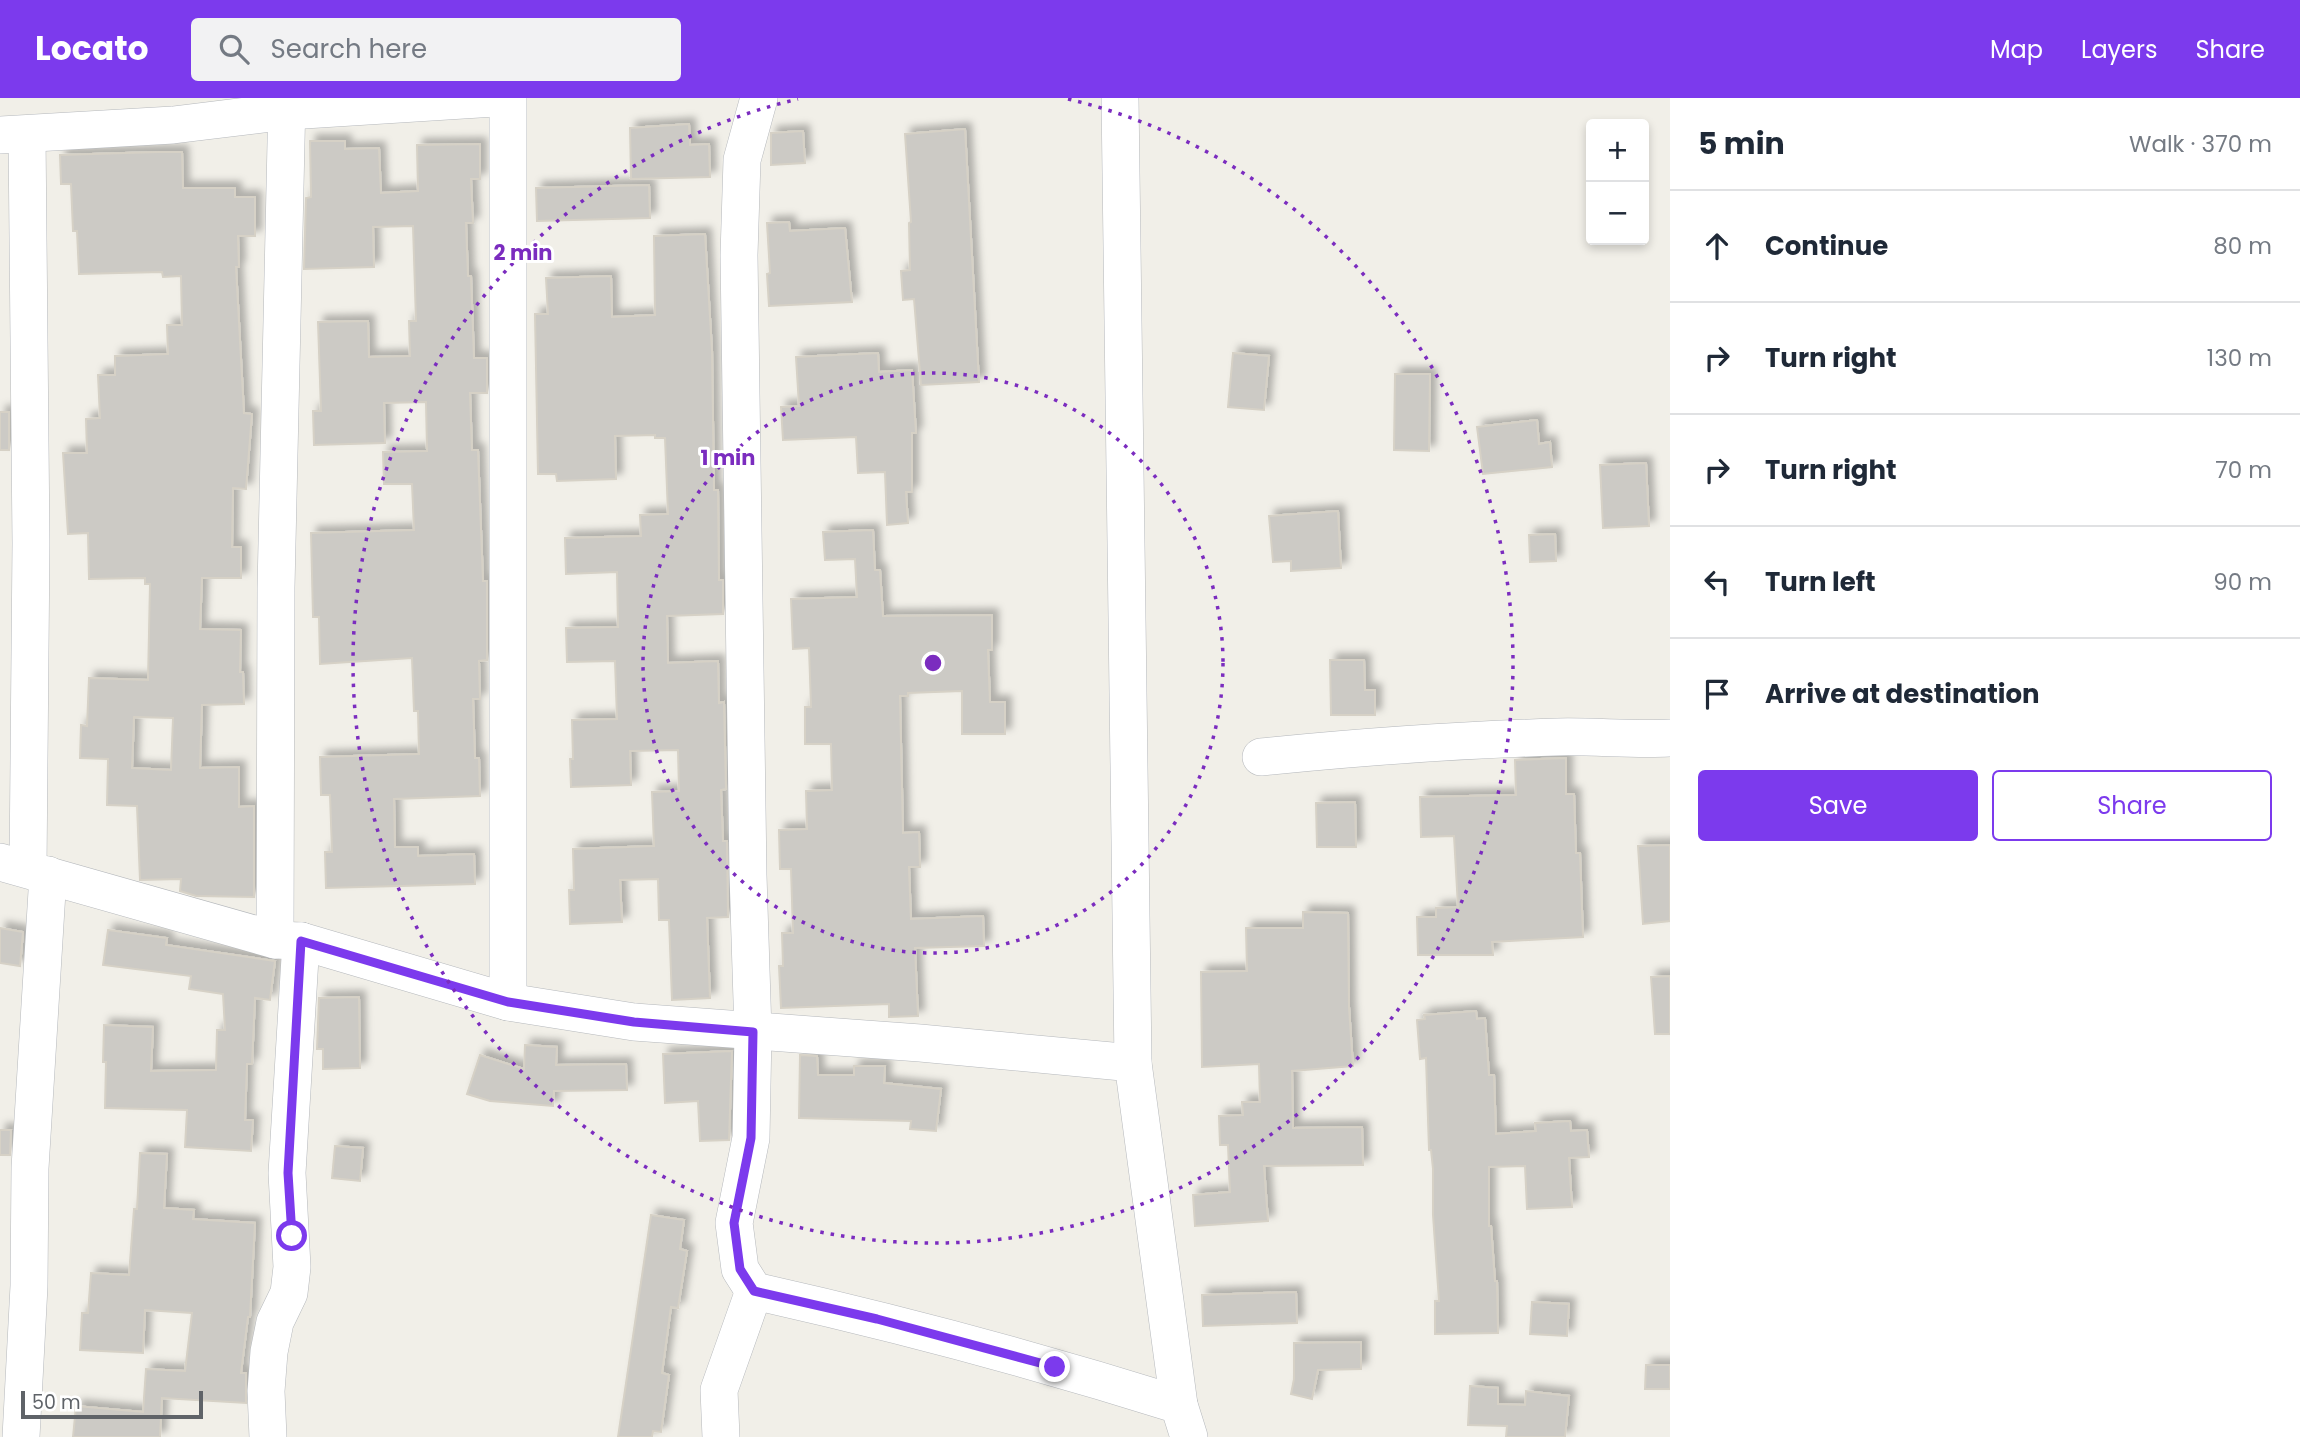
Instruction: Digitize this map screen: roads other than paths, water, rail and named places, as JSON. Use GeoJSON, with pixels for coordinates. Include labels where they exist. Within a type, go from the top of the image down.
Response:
{"type":"FeatureCollection","features":[{"type":"Feature","properties":{"kind":"street"},"geometry":{"type":"LineString","coordinates":[[21,1437],[29,1286],[30,1168],[25,869],[31,544],[14,135],[173,125],[287,105],[495,98]]}},
{"type":"Feature","properties":{"kind":"street"},"geometry":{"type":"LineString","coordinates":[[508,98],[508,1002]]}},
{"type":"Feature","properties":{"kind":"street"},"geometry":{"type":"LineString","coordinates":[[758,98],[742,160],[739,255],[748,875],[753,1032],[751,1138],[734,1223],[740,1269],[754,1291],[903,1326],[1055,1367],[1184,1421]]}},
{"type":"Feature","properties":{"kind":"street"},"geometry":{"type":"LineString","coordinates":[[1120,98],[1133,1063],[1184,1421]]}},
{"type":"Feature","properties":{"kind":"street"},"geometry":{"type":"LineString","coordinates":[[268,1437],[266,1391],[269,1352],[275,1322],[289,1293],[292,1267],[288,1173],[288,941],[276,588],[287,105]]}},
{"type":"Feature","properties":{"kind":"street"},"geometry":{"type":"LineString","coordinates":[[1261,757],[1476,740],[1561,737],[1670,738]]}},
{"type":"Feature","properties":{"kind":"street"},"geometry":{"type":"LineString","coordinates":[[25,869],[508,1002],[634,1022],[868,1038],[1133,1063]]}},
{"type":"Feature","properties":{"kind":"street"},"geometry":{"type":"LineString","coordinates":[[721,1437],[719,1390],[754,1291]]}}]}
